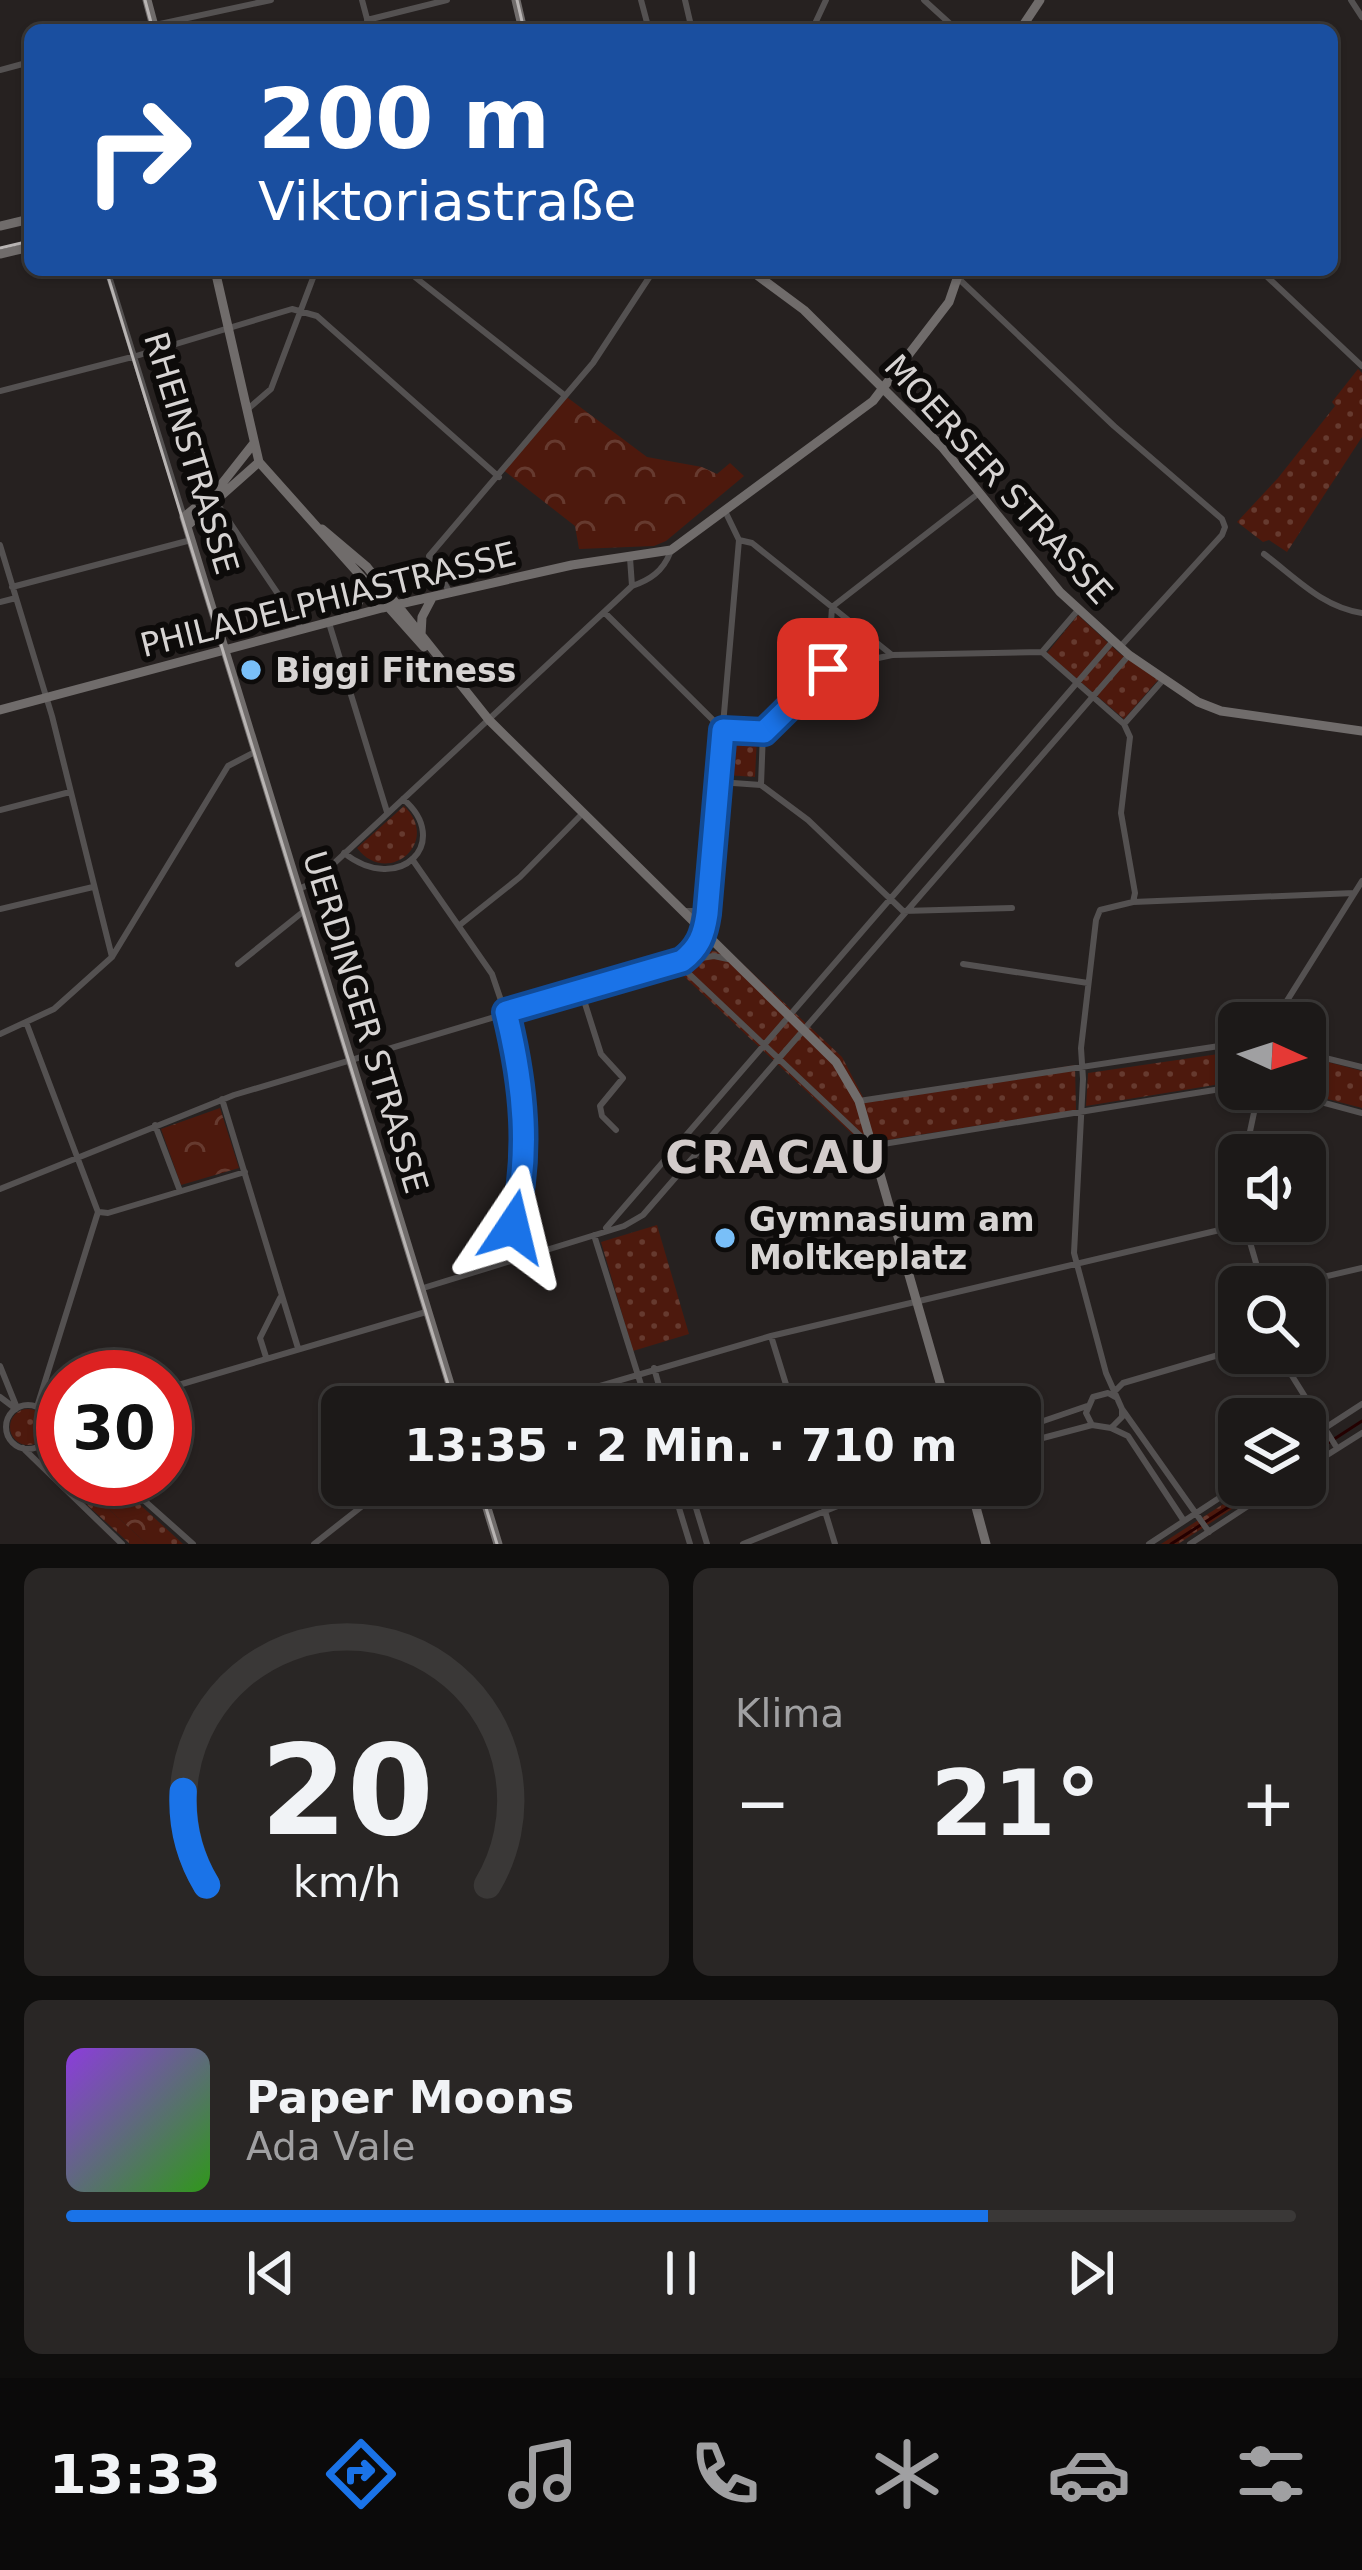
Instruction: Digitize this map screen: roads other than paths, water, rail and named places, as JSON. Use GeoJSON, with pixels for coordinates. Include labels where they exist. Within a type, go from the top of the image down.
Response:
{"type":"FeatureCollection","features":[{"type":"Feature","properties":{"kind":"main road"},"geometry":{"type":"LineString","coordinates":[[217,276],[260,462],[363,581],[421,634],[433,654]]}},
{"type":"Feature","properties":{"kind":"main road","name":"MOERSER STRASSE"},"geometry":{"type":"LineString","coordinates":[[760,276],[804,310],[942,447],[1078,610],[1163,680],[1221,711],[1362,731]]}},
{"type":"Feature","properties":{"kind":"main road"},"geometry":{"type":"LineString","coordinates":[[671,550],[855,417],[884,390],[949,302],[960,276]]}},
{"type":"Feature","properties":{"kind":"main road"},"geometry":{"type":"LineString","coordinates":[[185,522],[254,443]]}},
{"type":"Feature","properties":{"kind":"main road"},"geometry":{"type":"LineString","coordinates":[[185,522],[216,502],[260,462]]}},
{"type":"Feature","properties":{"kind":"main road","name":"RHEINSTRASSE"},"geometry":{"type":"LineString","coordinates":[[185,522],[225,652]]}},
{"type":"Feature","properties":{"kind":"main road"},"geometry":{"type":"LineString","coordinates":[[322,529],[350,549],[489,720],[836,1062],[859,1101],[941,1386]]}},
{"type":"Feature","properties":{"kind":"main road","name":"PHILADELPHIASTRASSE"},"geometry":{"type":"LineString","coordinates":[[0,710],[392,606],[572,566],[671,550]]}},
{"type":"Feature","properties":{"kind":"main road"},"geometry":{"type":"LineString","coordinates":[[351,617],[363,581]]}},
{"type":"Feature","properties":{"kind":"main road"},"geometry":{"type":"LineString","coordinates":[[421,634],[422,617],[432,598]]}},
{"type":"Feature","properties":{"kind":"main road","name":"UERDINGER STRASSE"},"geometry":{"type":"LineString","coordinates":[[225,652],[450,1386]]}},
{"type":"Feature","properties":{"kind":"main road"},"geometry":{"type":"LineString","coordinates":[[486,1506],[498,1544]]}},
{"type":"Feature","properties":{"kind":"main road"},"geometry":{"type":"LineString","coordinates":[[976,1506],[986,1544]]}},
{"type":"Feature","properties":{"kind":"street"},"geometry":{"type":"LineString","coordinates":[[165,24],[272,0]]}},
{"type":"Feature","properties":{"kind":"street"},"geometry":{"type":"LineString","coordinates":[[362,0],[368,24]]}},
{"type":"Feature","properties":{"kind":"street"},"geometry":{"type":"LineString","coordinates":[[367,20],[447,0]]}},
{"type":"Feature","properties":{"kind":"street"},"geometry":{"type":"LineString","coordinates":[[924,0],[950,24]]}},
{"type":"Feature","properties":{"kind":"street"},"geometry":{"type":"LineString","coordinates":[[1351,0],[1362,17]]}},
{"type":"Feature","properties":{"kind":"street","name":"RHEINSTRASSE"},"geometry":{"type":"LineString","coordinates":[[109,276],[185,522]]}},
{"type":"Feature","properties":{"kind":"street"},"geometry":{"type":"LineString","coordinates":[[249,408],[271,389],[314,276]]}},
{"type":"Feature","properties":{"kind":"street"},"geometry":{"type":"LineString","coordinates":[[414,276],[564,395]]}},
{"type":"Feature","properties":{"kind":"street"},"geometry":{"type":"LineString","coordinates":[[450,594],[429,556],[593,363],[650,276]]}},
{"type":"Feature","properties":{"kind":"street"},"geometry":{"type":"LineString","coordinates":[[598,1233],[1076,682],[1120,647],[1225,527],[1222,519],[1100,413],[961,276]]}},
{"type":"Feature","properties":{"kind":"street"},"geometry":{"type":"LineString","coordinates":[[1265,276],[1362,366]]}},
{"type":"Feature","properties":{"kind":"street"},"geometry":{"type":"LineString","coordinates":[[0,391],[300,310],[316,316],[499,477]]}},
{"type":"Feature","properties":{"kind":"street"},"geometry":{"type":"LineString","coordinates":[[828,669],[832,607],[979,493]]}},
{"type":"Feature","properties":{"kind":"street"},"geometry":{"type":"LineString","coordinates":[[216,502],[303,631]]}},
{"type":"Feature","properties":{"kind":"street"},"geometry":{"type":"LineString","coordinates":[[682,961],[694,952],[703,934],[719,782],[739,540],[724,509]]}},
{"type":"Feature","properties":{"kind":"street"},"geometry":{"type":"LineString","coordinates":[[12,586],[191,540]]}},
{"type":"Feature","properties":{"kind":"street"},"geometry":{"type":"LineString","coordinates":[[739,540],[752,542],[892,655]]}},
{"type":"Feature","properties":{"kind":"street"},"geometry":{"type":"LineString","coordinates":[[0,545],[46,698],[112,957]]}},
{"type":"Feature","properties":{"kind":"street"},"geometry":{"type":"LineString","coordinates":[[297,890],[314,882],[632,586],[664,566],[671,550]]}},
{"type":"Feature","properties":{"kind":"street"},"geometry":{"type":"LineString","coordinates":[[1264,554],[1320,600],[1362,614]]}},
{"type":"Feature","properties":{"kind":"street"},"geometry":{"type":"LineString","coordinates":[[630,557],[632,586]]}},
{"type":"Feature","properties":{"kind":"street"},"geometry":{"type":"LineString","coordinates":[[0,602],[16,598]]}},
{"type":"Feature","properties":{"kind":"street"},"geometry":{"type":"LineString","coordinates":[[1042,652],[1078,610]]}},
{"type":"Feature","properties":{"kind":"street"},"geometry":{"type":"LineString","coordinates":[[604,612],[723,730],[764,732]]}},
{"type":"Feature","properties":{"kind":"street"},"geometry":{"type":"LineString","coordinates":[[329,623],[388,812]]}},
{"type":"Feature","properties":{"kind":"street"},"geometry":{"type":"LineString","coordinates":[[420,1289],[632,1223],[653,1204],[1091,696],[1120,647]]}},
{"type":"Feature","properties":{"kind":"street"},"geometry":{"type":"LineString","coordinates":[[760,785],[764,732],[828,669],[892,655],[1042,652],[1124,724],[1130,737],[1121,813],[1133,902]]}},
{"type":"Feature","properties":{"kind":"street"},"geometry":{"type":"LineString","coordinates":[[1124,724],[1163,680]]}},
{"type":"Feature","properties":{"kind":"street"},"geometry":{"type":"LineString","coordinates":[[0,1034],[75,994],[112,957],[228,766],[255,752]]}},
{"type":"Feature","properties":{"kind":"street"},"geometry":{"type":"LineString","coordinates":[[719,782],[760,785],[808,820],[903,911],[1012,908]]}},
{"type":"Feature","properties":{"kind":"street"},"geometry":{"type":"LineString","coordinates":[[0,810],[70,792]]}},
{"type":"Feature","properties":{"kind":"street"},"geometry":{"type":"LineString","coordinates":[[344,853],[371,870],[397,869],[412,860],[424,834],[421,818],[402,799]]}},
{"type":"Feature","properties":{"kind":"street"},"geometry":{"type":"LineString","coordinates":[[460,925],[520,877],[582,814]]}},
{"type":"Feature","properties":{"kind":"street"},"geometry":{"type":"LineString","coordinates":[[412,860],[492,974],[506,1012],[519,1068],[526,1144],[508,1261]]}},
{"type":"Feature","properties":{"kind":"street"},"geometry":{"type":"LineString","coordinates":[[1287,1002],[1358,896],[1362,881]]}},
{"type":"Feature","properties":{"kind":"street"},"geometry":{"type":"LineString","coordinates":[[0,909],[94,886]]}},
{"type":"Feature","properties":{"kind":"street"},"geometry":{"type":"LineString","coordinates":[[680,910],[695,911],[708,896]]}},
{"type":"Feature","properties":{"kind":"street"},"geometry":{"type":"LineString","coordinates":[[1208,1532],[1115,1395],[1075,1264],[1081,1048],[1100,910],[1133,902],[1358,896]]}},
{"type":"Feature","properties":{"kind":"street"},"geometry":{"type":"LineString","coordinates":[[238,964],[304,911]]}},
{"type":"Feature","properties":{"kind":"street"},"geometry":{"type":"LineString","coordinates":[[0,1189],[222,1100],[682,961],[713,956],[728,959]]}},
{"type":"Feature","properties":{"kind":"street"},"geometry":{"type":"LineString","coordinates":[[682,961],[688,973],[871,1146],[1218,1089]]}},
{"type":"Feature","properties":{"kind":"street"},"geometry":{"type":"LineString","coordinates":[[963,964],[1088,983]]}},
{"type":"Feature","properties":{"kind":"street"},"geometry":{"type":"LineString","coordinates":[[581,991],[601,1054],[623,1078],[600,1106],[602,1116],[616,1130]]}},
{"type":"Feature","properties":{"kind":"street"},"geometry":{"type":"LineString","coordinates":[[26,1022],[98,1212],[55,1350]]}},
{"type":"Feature","properties":{"kind":"street"},"geometry":{"type":"LineString","coordinates":[[859,1101],[1218,1046]]}},
{"type":"Feature","properties":{"kind":"street"},"geometry":{"type":"LineString","coordinates":[[1326,1058],[1362,1067]]}},
{"type":"Feature","properties":{"kind":"street"},"geometry":{"type":"LineString","coordinates":[[222,1100],[298,1348]]}},
{"type":"Feature","properties":{"kind":"street"},"geometry":{"type":"LineString","coordinates":[[1326,1103],[1362,1113]]}},
{"type":"Feature","properties":{"kind":"street"},"geometry":{"type":"LineString","coordinates":[[698,1120],[714,1132]]}},
{"type":"Feature","properties":{"kind":"street"},"geometry":{"type":"LineString","coordinates":[[155,1125],[180,1191]]}},
{"type":"Feature","properties":{"kind":"street"},"geometry":{"type":"LineString","coordinates":[[98,1212],[108,1214],[245,1172]]}},
{"type":"Feature","properties":{"kind":"street"},"geometry":{"type":"LineString","coordinates":[[595,1386],[771,1336],[1218,1230]]}},
{"type":"Feature","properties":{"kind":"street"},"geometry":{"type":"LineString","coordinates":[[598,1233],[641,1386]]}},
{"type":"Feature","properties":{"kind":"street"},"geometry":{"type":"LineString","coordinates":[[1326,1276],[1362,1268]]}},
{"type":"Feature","properties":{"kind":"street"},"geometry":{"type":"LineString","coordinates":[[266,1358],[260,1338],[282,1295]]}},
{"type":"Feature","properties":{"kind":"street"},"geometry":{"type":"LineString","coordinates":[[192,1381],[427,1311]]}},
{"type":"Feature","properties":{"kind":"street"},"geometry":{"type":"LineString","coordinates":[[771,1336],[786,1386]]}},
{"type":"Feature","properties":{"kind":"street"},"geometry":{"type":"LineString","coordinates":[[1115,1395],[1123,1383],[1218,1355]]}},
{"type":"Feature","properties":{"kind":"street"},"geometry":{"type":"LineString","coordinates":[[0,1366],[14,1411],[4,1438],[23,1448],[122,1544]]}},
{"type":"Feature","properties":{"kind":"street"},"geometry":{"type":"LineString","coordinates":[[653,1368],[659,1386]]}},
{"type":"Feature","properties":{"kind":"street"},"geometry":{"type":"LineString","coordinates":[[1041,1422],[1087,1406],[1100,1393],[1115,1395]]}},
{"type":"Feature","properties":{"kind":"street"},"geometry":{"type":"LineString","coordinates":[[0,1397],[14,1411]]}},
{"type":"Feature","properties":{"kind":"street"},"geometry":{"type":"LineString","coordinates":[[1326,1427],[1362,1404]]}},
{"type":"Feature","properties":{"kind":"street"},"geometry":{"type":"LineString","coordinates":[[0,1406],[14,1411],[36,1407]]}},
{"type":"Feature","properties":{"kind":"street"},"geometry":{"type":"LineString","coordinates":[[1087,1406],[1092,1425]]}},
{"type":"Feature","properties":{"kind":"street"},"geometry":{"type":"LineString","coordinates":[[1111,1428],[1123,1409]]}},
{"type":"Feature","properties":{"kind":"street"},"geometry":{"type":"LineString","coordinates":[[1041,1438],[1092,1425],[1128,1436],[1184,1521]]}},
{"type":"Feature","properties":{"kind":"street"},"geometry":{"type":"LineString","coordinates":[[1326,1431],[1337,1448]]}},
{"type":"Feature","properties":{"kind":"street"},"geometry":{"type":"LineString","coordinates":[[1326,1455],[1362,1433]]}},
{"type":"Feature","properties":{"kind":"street"},"geometry":{"type":"LineString","coordinates":[[23,1448],[36,1445]]}},
{"type":"Feature","properties":{"kind":"street"},"geometry":{"type":"LineString","coordinates":[[1149,1544],[1218,1499]]}},
{"type":"Feature","properties":{"kind":"street"},"geometry":{"type":"LineString","coordinates":[[150,1506],[193,1544]]}},
{"type":"Feature","properties":{"kind":"street"},"geometry":{"type":"LineString","coordinates":[[314,1544],[362,1506]]}},
{"type":"Feature","properties":{"kind":"street"},"geometry":{"type":"LineString","coordinates":[[678,1506],[690,1544]]}},
{"type":"Feature","properties":{"kind":"street"},"geometry":{"type":"LineString","coordinates":[[695,1506],[707,1544]]}},
{"type":"Feature","properties":{"kind":"street"},"geometry":{"type":"LineString","coordinates":[[823,1506],[835,1544]]}},
{"type":"Feature","properties":{"kind":"street"},"geometry":{"type":"LineString","coordinates":[[743,1544],[841,1506]]}},
{"type":"Feature","properties":{"kind":"street"},"geometry":{"type":"LineString","coordinates":[[1190,1544],[1248,1506]]}},
{"type":"Feature","properties":{"kind":"waterway"},"geometry":{"type":"LineString","coordinates":[[1326,1444],[1362,1421]]}},
{"type":"Feature","properties":{"kind":"waterway"},"geometry":{"type":"LineString","coordinates":[[1171,1544],[1230,1506]]}},
{"type":"Feature","properties":{"kind":"tram line"},"geometry":{"type":"LineString","coordinates":[[145,0],[151,24]]}},
{"type":"Feature","properties":{"kind":"tram line"},"geometry":{"type":"LineString","coordinates":[[517,0],[523,24]]}},
{"type":"Feature","properties":{"kind":"tram line"},"geometry":{"type":"LineString","coordinates":[[0,248],[24,242]]}},
{"type":"Feature","properties":{"kind":"tram line"},"geometry":{"type":"LineString","coordinates":[[108,276],[449,1386]]}},
{"type":"Feature","properties":{"kind":"tram line"},"geometry":{"type":"LineString","coordinates":[[485,1506],[497,1544]]}},
{"type":"Feature","properties":{"kind":"place","name":"Biggi Fitness"},"geometry":{"type":"Point","coordinates":[251,670]}},
{"type":"Feature","properties":{"kind":"place","name":"Gymnasium am Moltkeplatz"},"geometry":{"type":"Point","coordinates":[725,1238]}},
{"type":"Feature","properties":{"kind":"district","name":"CRACAU"},"geometry":{"type":"Point","coordinates":[777,1157]}}]}
